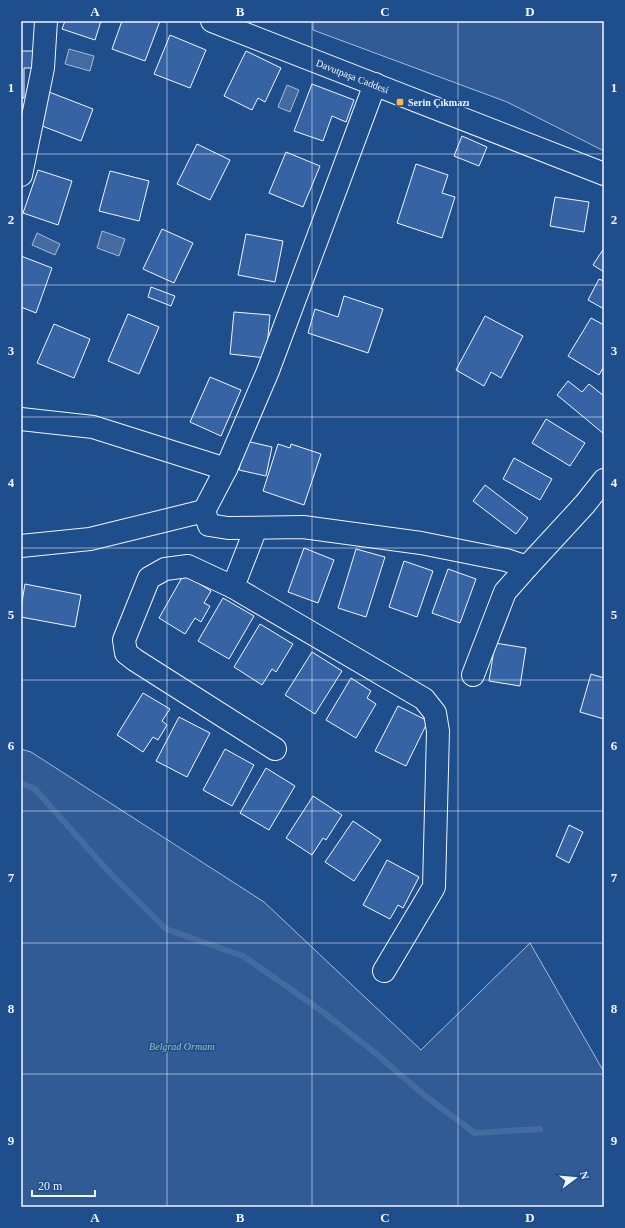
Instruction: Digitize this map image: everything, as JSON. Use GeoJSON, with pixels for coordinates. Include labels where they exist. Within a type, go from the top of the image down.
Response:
{"type":"FeatureCollection","features":[{"type":"Feature","properties":{"kind":"street"},"geometry":{"type":"LineString","coordinates":[[21,175],[43,68],[46,21]]}},
{"type":"Feature","properties":{"kind":"street","name":"Davutpaşa Caddesi"},"geometry":{"type":"LineString","coordinates":[[215,22],[604,174]]}},
{"type":"Feature","properties":{"kind":"street"},"geometry":{"type":"LineString","coordinates":[[375,84],[268,371],[226,469],[204,510],[209,525],[228,528],[303,527],[421,543],[506,560],[527,567]]}},
{"type":"Feature","properties":{"kind":"street"},"geometry":{"type":"LineString","coordinates":[[21,419],[93,427],[226,469]]}},
{"type":"Feature","properties":{"kind":"street"},"geometry":{"type":"LineString","coordinates":[[473,675],[505,592],[604,480]]}},
{"type":"Feature","properties":{"kind":"street"},"geometry":{"type":"LineString","coordinates":[[21,546],[90,539],[204,510]]}},
{"type":"Feature","properties":{"kind":"street"},"geometry":{"type":"LineString","coordinates":[[233,587],[256,528]]}},
{"type":"Feature","properties":{"kind":"street"},"geometry":{"type":"LineString","coordinates":[[275,749],[126,653],[124,640],[149,578],[164,568],[188,566],[233,587],[424,699],[435,713],[438,731],[434,887],[384,971]]}},
{"type":"Feature","properties":{"kind":"shaded area"},"geometry":{"type":"Polygon","coordinates":[[[313,21],[604,21],[604,151],[507,102],[313,30],[313,21]]]}},
{"type":"Feature","properties":{"kind":"shaded area"},"geometry":{"type":"Polygon","coordinates":[[[69,49],[94,56],[90,71],[65,64],[69,49]]]}},
{"type":"Feature","properties":{"kind":"shaded area"},"geometry":{"type":"Polygon","coordinates":[[[287,85],[299,90],[290,112],[278,107],[287,85]]]}},
{"type":"Feature","properties":{"kind":"shaded area"},"geometry":{"type":"Polygon","coordinates":[[[102,231],[125,239],[119,256],[97,248],[102,231]]]}},
{"type":"Feature","properties":{"kind":"shaded area"},"geometry":{"type":"Polygon","coordinates":[[[37,233],[60,244],[55,255],[32,245],[37,233]]]}},
{"type":"Feature","properties":{"kind":"shaded area","name":"Belgrad Ormanı"},"geometry":{"type":"Polygon","coordinates":[[[21,749],[31,752],[264,902],[421,1050],[530,943],[604,1072],[604,1207],[21,1207],[21,749]]]}},
{"type":"Feature","properties":{"kind":"building"},"geometry":{"type":"Polygon","coordinates":[[[65,21],[101,21],[95,40],[62,29],[65,21]]]}},
{"type":"Feature","properties":{"kind":"building"},"geometry":{"type":"Polygon","coordinates":[[[122,21],[160,21],[145,61],[112,49],[122,21]]]}},
{"type":"Feature","properties":{"kind":"building"},"geometry":{"type":"Polygon","coordinates":[[[170,35],[206,50],[190,88],[154,74],[170,35]]]}},
{"type":"Feature","properties":{"kind":"building"},"geometry":{"type":"Polygon","coordinates":[[[21,51],[33,51],[32,68],[24,68],[24,98],[21,98],[21,51]]]}},
{"type":"Feature","properties":{"kind":"building"},"geometry":{"type":"Polygon","coordinates":[[[246,51],[281,68],[265,102],[258,98],[252,110],[224,96],[246,51]]]}},
{"type":"Feature","properties":{"kind":"building"},"geometry":{"type":"Polygon","coordinates":[[[312,84],[354,100],[346,122],[332,116],[323,141],[294,131],[312,84]]]}},
{"type":"Feature","properties":{"kind":"building"},"geometry":{"type":"Polygon","coordinates":[[[49,92],[93,109],[81,141],[37,124],[49,92]]]}},
{"type":"Feature","properties":{"kind":"building"},"geometry":{"type":"Polygon","coordinates":[[[462,136],[487,147],[479,166],[454,156],[462,136]]]}},
{"type":"Feature","properties":{"kind":"building"},"geometry":{"type":"Polygon","coordinates":[[[197,144],[230,160],[210,200],[177,184],[197,144]]]}},
{"type":"Feature","properties":{"kind":"building"},"geometry":{"type":"Polygon","coordinates":[[[286,152],[320,166],[303,207],[269,193],[286,152]]]}},
{"type":"Feature","properties":{"kind":"building"},"geometry":{"type":"Polygon","coordinates":[[[416,164],[448,175],[442,193],[455,197],[442,238],[397,223],[416,164]]]}},
{"type":"Feature","properties":{"kind":"building"},"geometry":{"type":"Polygon","coordinates":[[[38,170],[72,181],[58,225],[23,213],[38,170]]]}},
{"type":"Feature","properties":{"kind":"building"},"geometry":{"type":"Polygon","coordinates":[[[110,171],[149,181],[139,221],[99,211],[110,171]]]}},
{"type":"Feature","properties":{"kind":"building"},"geometry":{"type":"Polygon","coordinates":[[[555,197],[589,202],[584,232],[550,226],[555,197]]]}},
{"type":"Feature","properties":{"kind":"building"},"geometry":{"type":"Polygon","coordinates":[[[162,229],[193,243],[174,283],[143,269],[162,229]]]}},
{"type":"Feature","properties":{"kind":"building"},"geometry":{"type":"Polygon","coordinates":[[[246,234],[283,241],[275,282],[238,275],[246,234]]]}},
{"type":"Feature","properties":{"kind":"building"},"geometry":{"type":"Polygon","coordinates":[[[604,248],[604,272],[593,265],[604,248]]]}},
{"type":"Feature","properties":{"kind":"building"},"geometry":{"type":"Polygon","coordinates":[[[21,256],[52,268],[36,313],[21,307],[21,256]]]}},
{"type":"Feature","properties":{"kind":"building"},"geometry":{"type":"Polygon","coordinates":[[[599,279],[604,281],[604,309],[588,300],[599,279]]]}},
{"type":"Feature","properties":{"kind":"building"},"geometry":{"type":"Polygon","coordinates":[[[151,287],[175,296],[171,306],[148,297],[151,287]]]}},
{"type":"Feature","properties":{"kind":"building"},"geometry":{"type":"Polygon","coordinates":[[[344,296],[383,309],[368,353],[308,333],[315,309],[338,317],[344,296]]]}},
{"type":"Feature","properties":{"kind":"building"},"geometry":{"type":"Polygon","coordinates":[[[234,312],[270,315],[266,358],[230,354],[234,312]]]}},
{"type":"Feature","properties":{"kind":"building"},"geometry":{"type":"Polygon","coordinates":[[[128,314],[159,327],[139,374],[108,361],[128,314]]]}},
{"type":"Feature","properties":{"kind":"building"},"geometry":{"type":"Polygon","coordinates":[[[485,316],[523,336],[501,378],[491,372],[484,386],[456,370],[485,316]]]}},
{"type":"Feature","properties":{"kind":"building"},"geometry":{"type":"Polygon","coordinates":[[[591,318],[604,325],[604,366],[599,375],[568,356],[591,318]]]}},
{"type":"Feature","properties":{"kind":"building"},"geometry":{"type":"Polygon","coordinates":[[[54,324],[90,339],[74,378],[37,363],[54,324]]]}},
{"type":"Feature","properties":{"kind":"building"},"geometry":{"type":"Polygon","coordinates":[[[210,377],[241,390],[221,436],[190,422],[210,377]]]}},
{"type":"Feature","properties":{"kind":"building"},"geometry":{"type":"Polygon","coordinates":[[[568,381],[582,392],[589,384],[604,396],[604,434],[557,395],[568,381]]]}},
{"type":"Feature","properties":{"kind":"building"},"geometry":{"type":"Polygon","coordinates":[[[546,419],[585,443],[570,466],[532,443],[546,419]]]}},
{"type":"Feature","properties":{"kind":"building"},"geometry":{"type":"Polygon","coordinates":[[[246,441],[272,447],[266,476],[239,470],[246,441]]]}},
{"type":"Feature","properties":{"kind":"building"},"geometry":{"type":"Polygon","coordinates":[[[278,444],[290,448],[291,444],[321,454],[304,505],[263,491],[278,444]]]}},
{"type":"Feature","properties":{"kind":"building"},"geometry":{"type":"Polygon","coordinates":[[[514,458],[552,479],[540,500],[503,479],[514,458]]]}},
{"type":"Feature","properties":{"kind":"building"},"geometry":{"type":"Polygon","coordinates":[[[485,485],[528,518],[516,534],[473,501],[485,485]]]}},
{"type":"Feature","properties":{"kind":"building"},"geometry":{"type":"Polygon","coordinates":[[[304,548],[334,560],[318,603],[288,592],[304,548]]]}},
{"type":"Feature","properties":{"kind":"building"},"geometry":{"type":"Polygon","coordinates":[[[356,549],[385,557],[366,617],[338,608],[356,549]]]}},
{"type":"Feature","properties":{"kind":"building"},"geometry":{"type":"Polygon","coordinates":[[[404,561],[433,571],[417,617],[389,607],[404,561]]]}},
{"type":"Feature","properties":{"kind":"building"},"geometry":{"type":"Polygon","coordinates":[[[448,569],[476,579],[460,623],[432,613],[448,569]]]}},
{"type":"Feature","properties":{"kind":"building"},"geometry":{"type":"Polygon","coordinates":[[[184,574],[211,591],[204,603],[210,606],[201,622],[195,618],[185,634],[159,618],[184,574]]]}},
{"type":"Feature","properties":{"kind":"building"},"geometry":{"type":"Polygon","coordinates":[[[25,584],[81,595],[75,627],[21,617],[25,584]]]}},
{"type":"Feature","properties":{"kind":"building"},"geometry":{"type":"Polygon","coordinates":[[[223,598],[254,616],[229,659],[198,641],[223,598]]]}},
{"type":"Feature","properties":{"kind":"building"},"geometry":{"type":"Polygon","coordinates":[[[260,624],[293,644],[276,672],[272,669],[262,685],[234,667],[260,624]]]}},
{"type":"Feature","properties":{"kind":"building"},"geometry":{"type":"Polygon","coordinates":[[[495,643],[526,648],[520,686],[489,681],[495,643]]]}},
{"type":"Feature","properties":{"kind":"building"},"geometry":{"type":"Polygon","coordinates":[[[312,652],[342,671],[315,714],[285,695],[312,652]]]}},
{"type":"Feature","properties":{"kind":"building"},"geometry":{"type":"Polygon","coordinates":[[[591,674],[604,678],[604,719],[580,712],[591,674]]]}},
{"type":"Feature","properties":{"kind":"building"},"geometry":{"type":"Polygon","coordinates":[[[351,678],[371,691],[367,698],[376,704],[356,738],[326,720],[351,678]]]}},
{"type":"Feature","properties":{"kind":"building"},"geometry":{"type":"Polygon","coordinates":[[[143,693],[170,709],[162,721],[167,725],[158,740],[153,737],[143,752],[117,735],[143,693]]]}},
{"type":"Feature","properties":{"kind":"building"},"geometry":{"type":"Polygon","coordinates":[[[398,706],[428,721],[406,766],[375,751],[398,706]]]}},
{"type":"Feature","properties":{"kind":"building"},"geometry":{"type":"Polygon","coordinates":[[[179,717],[210,733],[187,777],[156,761],[179,717]]]}},
{"type":"Feature","properties":{"kind":"building"},"geometry":{"type":"Polygon","coordinates":[[[225,749],[254,765],[232,806],[203,790],[225,749]]]}},
{"type":"Feature","properties":{"kind":"building"},"geometry":{"type":"Polygon","coordinates":[[[266,768],[295,786],[269,830],[240,813],[266,768]]]}},
{"type":"Feature","properties":{"kind":"building"},"geometry":{"type":"Polygon","coordinates":[[[313,796],[342,815],[326,840],[323,838],[312,855],[286,838],[313,796]]]}},
{"type":"Feature","properties":{"kind":"building"},"geometry":{"type":"Polygon","coordinates":[[[353,821],[381,840],[354,881],[325,862],[353,821]]]}},
{"type":"Feature","properties":{"kind":"building"},"geometry":{"type":"Polygon","coordinates":[[[569,825],[583,832],[569,863],[556,856],[569,825]]]}},
{"type":"Feature","properties":{"kind":"building"},"geometry":{"type":"Polygon","coordinates":[[[387,860],[419,877],[403,908],[398,905],[390,919],[363,905],[387,860]]]}},
{"type":"Feature","properties":{"kind":"waterway"},"geometry":{"type":"LineString","coordinates":[[21,783],[35,789],[108,871],[166,929],[243,956],[319,1009],[374,1052],[424,1095],[475,1133],[540,1129]]}},
{"type":"Feature","properties":{"kind":"place","name":"Serin Çıkmazı"},"geometry":{"type":"Point","coordinates":[400,102]}}]}
